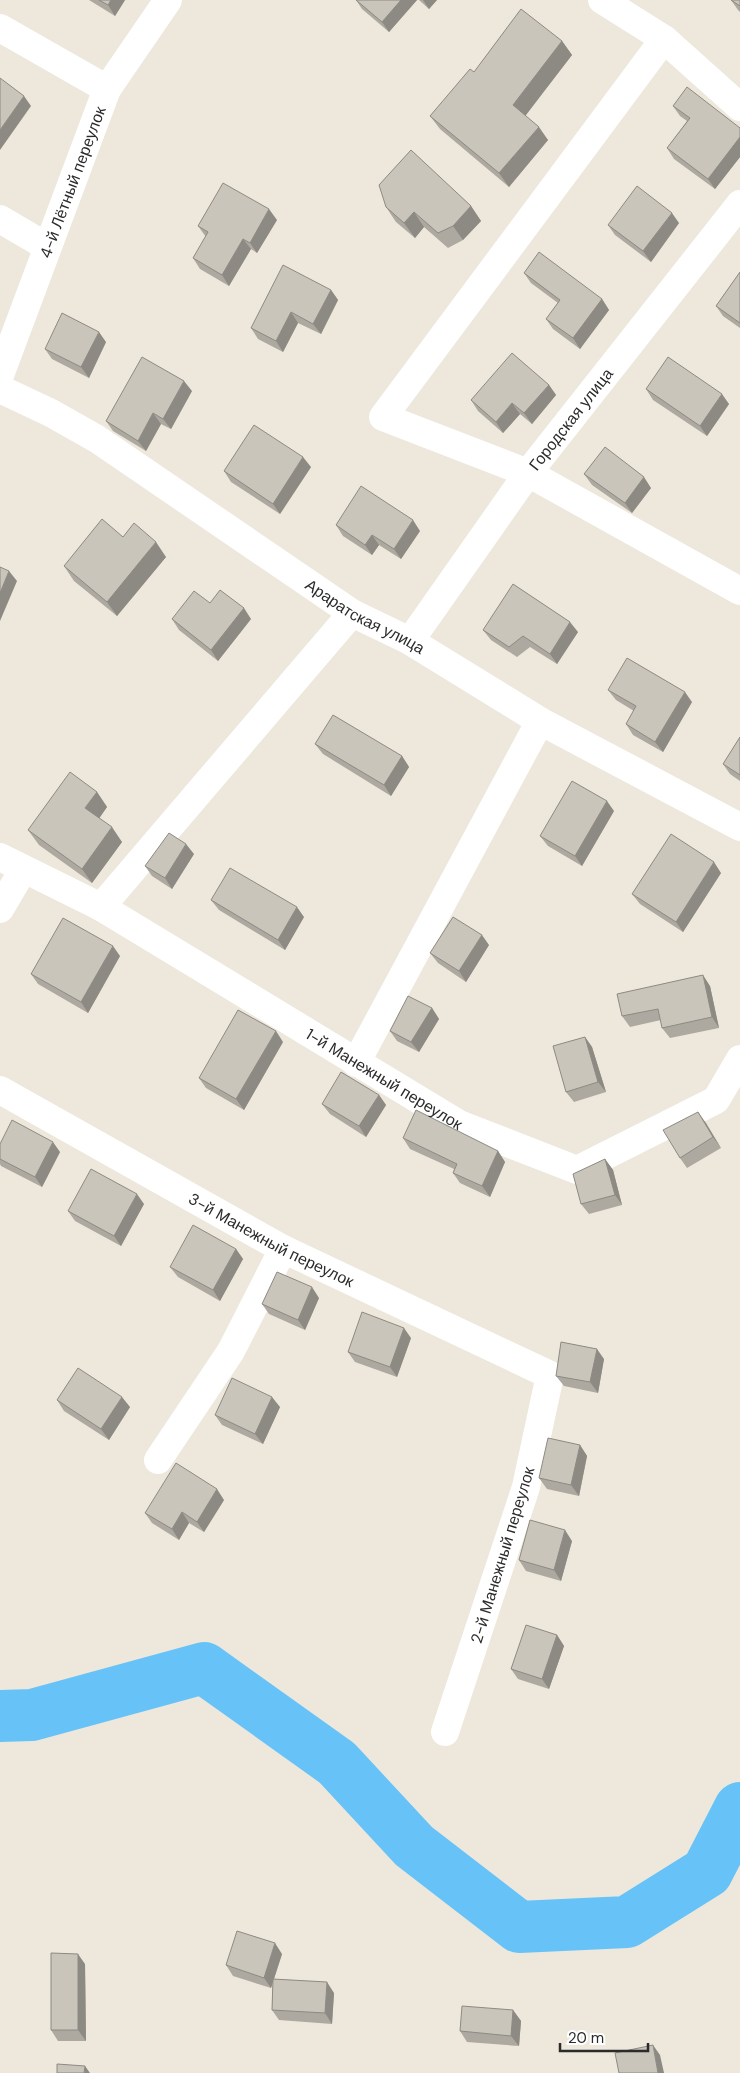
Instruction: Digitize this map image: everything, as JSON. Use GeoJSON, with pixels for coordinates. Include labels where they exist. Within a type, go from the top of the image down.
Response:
{"type":"FeatureCollection","features":[{"type":"Feature","properties":{"kind":"street","name":"4-й Лётный переулок"},"geometry":{"type":"LineString","coordinates":[[0,375],[46,246],[107,89],[168,0]]}},
{"type":"Feature","properties":{"kind":"street"},"geometry":{"type":"LineString","coordinates":[[602,0],[664,40],[740,107]]}},
{"type":"Feature","properties":{"kind":"street"},"geometry":{"type":"LineString","coordinates":[[0,28],[107,89]]}},
{"type":"Feature","properties":{"kind":"street"},"geometry":{"type":"LineString","coordinates":[[664,40],[383,416],[528,473],[740,591]]}},
{"type":"Feature","properties":{"kind":"street","name":"Городская улица"},"geometry":{"type":"LineString","coordinates":[[410,641],[528,473],[740,204]]}},
{"type":"Feature","properties":{"kind":"street"},"geometry":{"type":"LineString","coordinates":[[0,219],[46,246]]}},
{"type":"Feature","properties":{"kind":"street","name":"Араратская улица"},"geometry":{"type":"LineString","coordinates":[[0,389],[51,413],[98,439],[352,613],[410,641],[540,721],[740,827]]}},
{"type":"Feature","properties":{"kind":"street"},"geometry":{"type":"LineString","coordinates":[[101,908],[352,613]]}},
{"type":"Feature","properties":{"kind":"street"},"geometry":{"type":"LineString","coordinates":[[356,1063],[540,721]]}},
{"type":"Feature","properties":{"kind":"street"},"geometry":{"type":"LineString","coordinates":[[0,909],[12,864]]}},
{"type":"Feature","properties":{"kind":"street","name":"1-й Манежный переулок"},"geometry":{"type":"LineString","coordinates":[[12,864],[101,908],[460,1124],[577,1170],[716,1100],[740,1059]]}},
{"type":"Feature","properties":{"kind":"street","name":"3-й Манежный переулок"},"geometry":{"type":"LineString","coordinates":[[0,1090],[283,1249],[550,1375]]}},
{"type":"Feature","properties":{"kind":"street"},"geometry":{"type":"LineString","coordinates":[[158,1460],[231,1351],[283,1249]]}},
{"type":"Feature","properties":{"kind":"street","name":"2-й Манежный переулок"},"geometry":{"type":"LineString","coordinates":[[445,1732],[526,1487],[550,1375]]}},
{"type":"Feature","properties":{"kind":"building"},"geometry":{"type":"Polygon","coordinates":[[[99,0],[111,0],[108,5],[99,0]]]}},
{"type":"Feature","properties":{"kind":"building"},"geometry":{"type":"Polygon","coordinates":[[[356,0],[401,0],[382,22],[356,0]]]}},
{"type":"Feature","properties":{"kind":"building"},"geometry":{"type":"Polygon","coordinates":[[[731,0],[740,0],[740,6],[731,0]]]}},
{"type":"Feature","properties":{"kind":"building"},"geometry":{"type":"Polygon","coordinates":[[[521,9],[562,41],[513,105],[539,127],[499,173],[430,116],[470,69],[474,72],[521,9]]]}},
{"type":"Feature","properties":{"kind":"building"},"geometry":{"type":"Polygon","coordinates":[[[0,78],[24,96],[0,130],[0,78]]]}},
{"type":"Feature","properties":{"kind":"building"},"geometry":{"type":"Polygon","coordinates":[[[687,87],[740,128],[740,137],[708,179],[667,148],[690,118],[673,106],[687,87]]]}},
{"type":"Feature","properties":{"kind":"building"},"geometry":{"type":"Polygon","coordinates":[[[411,150],[471,206],[453,226],[438,233],[414,212],[404,223],[386,207],[379,185],[411,150]]]}},
{"type":"Feature","properties":{"kind":"building"},"geometry":{"type":"Polygon","coordinates":[[[223,183],[269,209],[250,243],[243,239],[222,275],[193,258],[208,232],[198,226],[223,183]]]}},
{"type":"Feature","properties":{"kind":"building"},"geometry":{"type":"Polygon","coordinates":[[[637,186],[672,213],[643,251],[608,225],[637,186]]]}},
{"type":"Feature","properties":{"kind":"building"},"geometry":{"type":"Polygon","coordinates":[[[539,252],[602,299],[573,338],[546,319],[560,300],[524,273],[539,252]]]}},
{"type":"Feature","properties":{"kind":"building"},"geometry":{"type":"Polygon","coordinates":[[[283,265],[331,290],[313,324],[291,312],[276,341],[251,328],[283,265]]]}},
{"type":"Feature","properties":{"kind":"building"},"geometry":{"type":"Polygon","coordinates":[[[740,272],[740,323],[716,306],[740,272]]]}},
{"type":"Feature","properties":{"kind":"building"},"geometry":{"type":"Polygon","coordinates":[[[62,313],[99,332],[81,367],[45,349],[62,313]]]}},
{"type":"Feature","properties":{"kind":"building"},"geometry":{"type":"Polygon","coordinates":[[[512,353],[549,385],[524,413],[512,403],[496,422],[471,400],[512,353]]]}},
{"type":"Feature","properties":{"kind":"building"},"geometry":{"type":"Polygon","coordinates":[[[142,357],[184,381],[163,419],[153,413],[138,441],[106,421],[142,357]]]}},
{"type":"Feature","properties":{"kind":"building"},"geometry":{"type":"Polygon","coordinates":[[[668,357],[722,394],[700,426],[646,389],[668,357]]]}},
{"type":"Feature","properties":{"kind":"building"},"geometry":{"type":"Polygon","coordinates":[[[254,425],[303,457],[273,504],[224,471],[254,425]]]}},
{"type":"Feature","properties":{"kind":"building"},"geometry":{"type":"Polygon","coordinates":[[[605,447],[644,477],[625,503],[584,474],[605,447]]]}},
{"type":"Feature","properties":{"kind":"building"},"geometry":{"type":"Polygon","coordinates":[[[361,486],[413,520],[394,549],[372,535],[365,545],[336,525],[361,486]]]}},
{"type":"Feature","properties":{"kind":"building"},"geometry":{"type":"Polygon","coordinates":[[[102,519],[123,537],[134,523],[156,542],[107,602],[64,566],[102,519]]]}},
{"type":"Feature","properties":{"kind":"building"},"geometry":{"type":"Polygon","coordinates":[[[0,567],[9,571],[0,593],[0,567]]]}},
{"type":"Feature","properties":{"kind":"building"},"geometry":{"type":"Polygon","coordinates":[[[513,584],[570,622],[550,654],[523,636],[509,647],[483,630],[513,584]]]}},
{"type":"Feature","properties":{"kind":"building"},"geometry":{"type":"Polygon","coordinates":[[[220,590],[244,608],[211,650],[172,619],[194,591],[210,603],[220,590]]]}},
{"type":"Feature","properties":{"kind":"building"},"geometry":{"type":"Polygon","coordinates":[[[627,658],[685,692],[655,742],[626,724],[636,706],[608,690],[627,658]]]}},
{"type":"Feature","properties":{"kind":"building"},"geometry":{"type":"Polygon","coordinates":[[[333,715],[402,756],[384,785],[315,744],[333,715]]]}},
{"type":"Feature","properties":{"kind":"building"},"geometry":{"type":"Polygon","coordinates":[[[740,737],[740,775],[723,764],[740,737]]]}},
{"type":"Feature","properties":{"kind":"building"},"geometry":{"type":"Polygon","coordinates":[[[70,772],[97,792],[85,808],[112,827],[82,869],[28,830],[70,772]]]}},
{"type":"Feature","properties":{"kind":"building"},"geometry":{"type":"Polygon","coordinates":[[[572,781],[607,801],[575,856],[540,836],[572,781]]]}},
{"type":"Feature","properties":{"kind":"building"},"geometry":{"type":"Polygon","coordinates":[[[169,833],[186,844],[165,878],[145,866],[169,833]]]}},
{"type":"Feature","properties":{"kind":"building"},"geometry":{"type":"Polygon","coordinates":[[[671,834],[714,862],[676,922],[632,894],[671,834]]]}},
{"type":"Feature","properties":{"kind":"building"},"geometry":{"type":"Polygon","coordinates":[[[230,868],[297,907],[278,940],[211,900],[230,868]]]}},
{"type":"Feature","properties":{"kind":"building"},"geometry":{"type":"Polygon","coordinates":[[[453,917],[482,935],[459,971],[430,953],[453,917]]]}},
{"type":"Feature","properties":{"kind":"building"},"geometry":{"type":"Polygon","coordinates":[[[63,918],[113,946],[81,1002],[31,974],[63,918]]]}},
{"type":"Feature","properties":{"kind":"building"},"geometry":{"type":"Polygon","coordinates":[[[703,975],[712,1017],[662,1028],[658,1009],[622,1016],[617,994],[703,975]]]}},
{"type":"Feature","properties":{"kind":"building"},"geometry":{"type":"Polygon","coordinates":[[[408,996],[432,1008],[411,1042],[390,1031],[408,996]]]}},
{"type":"Feature","properties":{"kind":"building"},"geometry":{"type":"Polygon","coordinates":[[[238,1010],[276,1031],[236,1099],[199,1078],[238,1010]]]}},
{"type":"Feature","properties":{"kind":"building"},"geometry":{"type":"Polygon","coordinates":[[[585,1037],[598,1082],[566,1092],[553,1046],[585,1037]]]}},
{"type":"Feature","properties":{"kind":"building"},"geometry":{"type":"Polygon","coordinates":[[[341,1072],[379,1095],[359,1126],[322,1104],[341,1072]]]}},
{"type":"Feature","properties":{"kind":"building"},"geometry":{"type":"Polygon","coordinates":[[[416,1110],[498,1151],[482,1186],[453,1173],[457,1164],[403,1138],[416,1110]]]}},
{"type":"Feature","properties":{"kind":"building"},"geometry":{"type":"Polygon","coordinates":[[[698,1112],[713,1137],[680,1158],[663,1130],[698,1112]]]}},
{"type":"Feature","properties":{"kind":"building"},"geometry":{"type":"Polygon","coordinates":[[[12,1120],[53,1142],[35,1177],[0,1159],[0,1144],[12,1120]]]}},
{"type":"Feature","properties":{"kind":"building"},"geometry":{"type":"Polygon","coordinates":[[[605,1159],[615,1195],[581,1204],[573,1174],[605,1159]]]}},
{"type":"Feature","properties":{"kind":"building"},"geometry":{"type":"Polygon","coordinates":[[[91,1169],[137,1194],[114,1236],[68,1211],[91,1169]]]}},
{"type":"Feature","properties":{"kind":"building"},"geometry":{"type":"Polygon","coordinates":[[[193,1225],[236,1249],[213,1290],[170,1267],[193,1225]]]}},
{"type":"Feature","properties":{"kind":"building"},"geometry":{"type":"Polygon","coordinates":[[[277,1272],[312,1287],[298,1320],[262,1304],[277,1272]]]}},
{"type":"Feature","properties":{"kind":"building"},"geometry":{"type":"Polygon","coordinates":[[[362,1312],[404,1328],[390,1367],[348,1352],[362,1312]]]}},
{"type":"Feature","properties":{"kind":"building"},"geometry":{"type":"Polygon","coordinates":[[[561,1342],[597,1349],[590,1382],[556,1376],[561,1342]]]}},
{"type":"Feature","properties":{"kind":"building"},"geometry":{"type":"Polygon","coordinates":[[[78,1368],[122,1397],[101,1429],[57,1400],[78,1368]]]}},
{"type":"Feature","properties":{"kind":"building"},"geometry":{"type":"Polygon","coordinates":[[[232,1378],[272,1397],[255,1434],[215,1415],[232,1378]]]}},
{"type":"Feature","properties":{"kind":"building"},"geometry":{"type":"Polygon","coordinates":[[[548,1438],[580,1445],[571,1485],[539,1478],[548,1438]]]}},
{"type":"Feature","properties":{"kind":"building"},"geometry":{"type":"Polygon","coordinates":[[[176,1463],[217,1489],[197,1522],[182,1512],[172,1529],[145,1513],[176,1463]]]}},
{"type":"Feature","properties":{"kind":"building"},"geometry":{"type":"Polygon","coordinates":[[[530,1520],[565,1530],[554,1570],[519,1560],[530,1520]]]}},
{"type":"Feature","properties":{"kind":"building"},"geometry":{"type":"Polygon","coordinates":[[[526,1625],[557,1635],[542,1679],[511,1669],[526,1625]]]}},
{"type":"Feature","properties":{"kind":"building"},"geometry":{"type":"Polygon","coordinates":[[[237,1931],[275,1943],[264,1978],[226,1965],[237,1931]]]}},
{"type":"Feature","properties":{"kind":"building"},"geometry":{"type":"Polygon","coordinates":[[[51,1953],[78,1954],[78,2030],[51,2030],[51,1953]]]}},
{"type":"Feature","properties":{"kind":"building"},"geometry":{"type":"Polygon","coordinates":[[[273,1979],[327,1982],[325,2013],[272,2010],[273,1979]]]}},
{"type":"Feature","properties":{"kind":"building"},"geometry":{"type":"Polygon","coordinates":[[[462,2006],[513,2010],[511,2036],[460,2031],[462,2006]]]}},
{"type":"Feature","properties":{"kind":"building"},"geometry":{"type":"Polygon","coordinates":[[[653,2045],[658,2073],[619,2073],[615,2053],[653,2045]]]}},
{"type":"Feature","properties":{"kind":"building"},"geometry":{"type":"Polygon","coordinates":[[[57,2064],[85,2066],[84,2073],[57,2073],[57,2064]]]}},
{"type":"Feature","properties":{"kind":"waterway"},"geometry":{"type":"LineString","coordinates":[[0,1716],[32,1715],[204,1668],[337,1763],[414,1846],[519,1927],[627,1922],[707,1872],[740,1808]]}}]}
